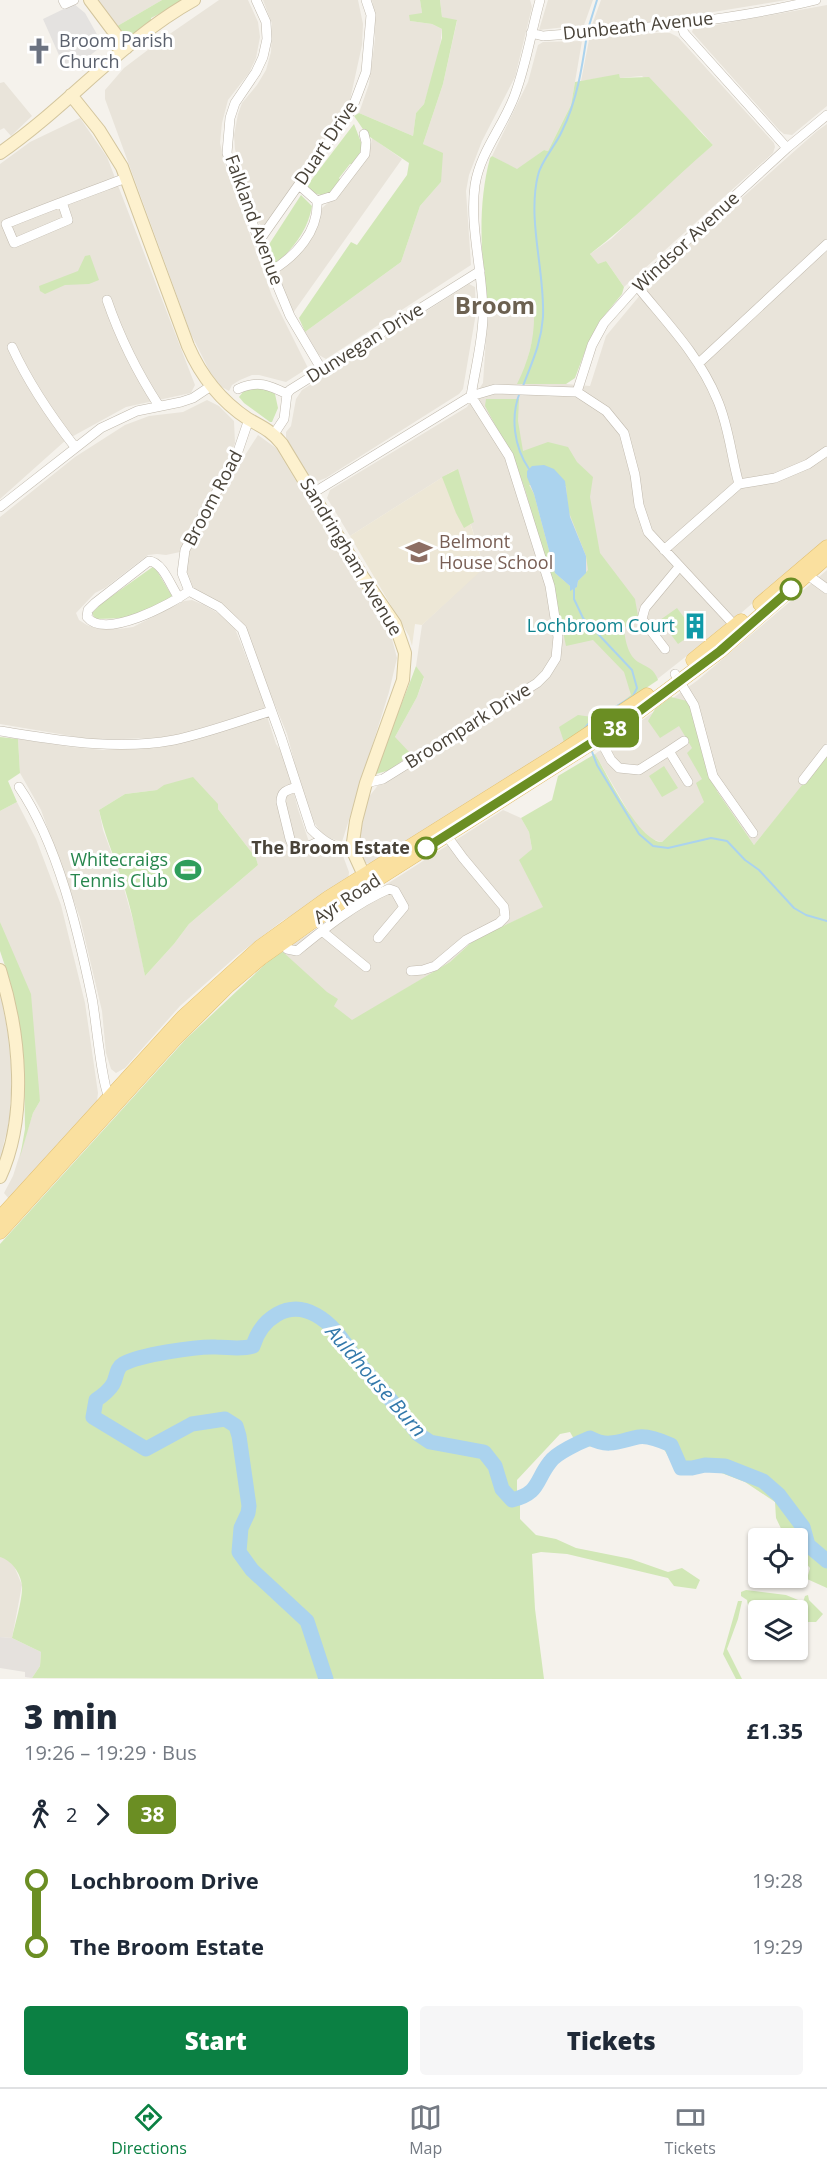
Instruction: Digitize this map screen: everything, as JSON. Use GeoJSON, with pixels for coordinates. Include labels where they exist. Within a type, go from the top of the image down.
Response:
{"type":"FeatureCollection","features":[{"type":"Feature","properties":{"kind":"main road","name":"Ayr Road"},"geometry":{"type":"LineString","coordinates":[[0,1233],[112,1102],[196,1011],[243,968],[279,939],[366,881],[597,735],[678,678],[738,630],[827,547]]}},
{"type":"Feature","properties":{"kind":"main road","name":"Ayr Road"},"geometry":{"type":"LineString","coordinates":[[803,571],[827,557]]}},
{"type":"Feature","properties":{"kind":"main road","name":"Ayr Road"},"geometry":{"type":"LineString","coordinates":[[0,1218],[74,1144]]}},
{"type":"Feature","properties":{"kind":"street"},"geometry":{"type":"LineString","coordinates":[[90,0],[126,48]]}},
{"type":"Feature","properties":{"kind":"street"},"geometry":{"type":"LineString","coordinates":[[0,153],[169,14],[194,0]]}},
{"type":"Feature","properties":{"kind":"street","name":"Falkland Avenue"},"geometry":{"type":"LineString","coordinates":[[256,0],[266,22],[267,39],[263,57],[256,72],[235,103],[230,118],[227,153],[258,241],[290,316],[322,370]]}},
{"type":"Feature","properties":{"kind":"street","name":"Duart Drive"},"geometry":{"type":"LineString","coordinates":[[258,241],[352,110],[366,72],[370,15],[366,0]]}},
{"type":"Feature","properties":{"kind":"street"},"geometry":{"type":"LineString","coordinates":[[471,396],[483,319],[474,205],[478,170],[521,80],[540,0]]}},
{"type":"Feature","properties":{"kind":"street","name":"Dunbeath Avenue"},"geometry":{"type":"LineString","coordinates":[[531,33],[543,36],[681,23],[747,14],[816,0]]}},
{"type":"Feature","properties":{"kind":"street"},"geometry":{"type":"LineString","coordinates":[[681,23],[684,33],[787,148]]}},
{"type":"Feature","properties":{"kind":"street"},"geometry":{"type":"LineString","coordinates":[[71,95],[104,137],[126,178],[188,346],[200,371],[228,403],[249,419]]}},
{"type":"Feature","properties":{"kind":"street","name":"Windsor Avenue"},"geometry":{"type":"LineString","coordinates":[[577,392],[592,345],[604,323],[637,286],[787,148],[827,115]]}},
{"type":"Feature","properties":{"kind":"street"},"geometry":{"type":"LineString","coordinates":[[317,201],[333,196],[341,189],[365,154],[364,134]]}},
{"type":"Feature","properties":{"kind":"street"},"geometry":{"type":"LineString","coordinates":[[62,202],[68,220],[14,243],[6,224],[62,202],[126,178]]}},
{"type":"Feature","properties":{"kind":"street"},"geometry":{"type":"LineString","coordinates":[[298,185],[317,201]]}},
{"type":"Feature","properties":{"kind":"street"},"geometry":{"type":"LineString","coordinates":[[271,271],[296,252],[315,223],[317,201]]}},
{"type":"Feature","properties":{"kind":"street"},"geometry":{"type":"LineString","coordinates":[[700,362],[827,244]]}},
{"type":"Feature","properties":{"kind":"street","name":"Dunvegan Drive"},"geometry":{"type":"LineString","coordinates":[[274,434],[286,413],[287,394],[290,390],[480,271]]}},
{"type":"Feature","properties":{"kind":"street"},"geometry":{"type":"LineString","coordinates":[[637,286],[700,362],[718,399],[730,438],[740,484]]}},
{"type":"Feature","properties":{"kind":"street"},"geometry":{"type":"LineString","coordinates":[[107,300],[137,371],[159,406]]}},
{"type":"Feature","properties":{"kind":"street"},"geometry":{"type":"LineString","coordinates":[[101,317],[112,313]]}},
{"type":"Feature","properties":{"kind":"street"},"geometry":{"type":"LineString","coordinates":[[13,347],[40,400],[75,447]]}},
{"type":"Feature","properties":{"kind":"street"},"geometry":{"type":"LineString","coordinates":[[238,389],[250,383],[262,383],[287,394]]}},
{"type":"Feature","properties":{"kind":"street"},"geometry":{"type":"LineString","coordinates":[[0,507],[75,447],[113,421],[137,411],[193,398],[211,386]]}},
{"type":"Feature","properties":{"kind":"street"},"geometry":{"type":"LineString","coordinates":[[313,493],[471,396],[495,389],[577,392],[606,411],[624,433],[635,475],[639,505],[648,532],[738,630]]}},
{"type":"Feature","properties":{"kind":"street","name":"Broompark Drive"},"geometry":{"type":"LineString","coordinates":[[366,783],[383,779],[537,683],[556,658],[558,637],[550,586],[509,456],[471,396]]}},
{"type":"Feature","properties":{"kind":"street","name":"Sandringham Avenue"},"geometry":{"type":"LineString","coordinates":[[249,419],[274,434],[313,493],[362,576],[395,624],[405,652],[403,680],[366,783],[352,849]]}},
{"type":"Feature","properties":{"kind":"street","name":"Broom Road"},"geometry":{"type":"LineString","coordinates":[[189,591],[182,573],[185,550],[204,513],[234,464],[249,419]]}},
{"type":"Feature","properties":{"kind":"street"},"geometry":{"type":"LineString","coordinates":[[664,550],[740,484],[775,478],[808,464],[827,451]]}},
{"type":"Feature","properties":{"kind":"street"},"geometry":{"type":"LineString","coordinates":[[179,598],[160,566],[149,561],[95,603],[88,610],[87,617],[90,621],[99,623],[128,621],[155,611],[179,598],[189,591],[219,607],[242,628],[311,829],[322,840],[340,848],[352,849],[366,881]]}},
{"type":"Feature","properties":{"kind":"street"},"geometry":{"type":"LineString","coordinates":[[665,649],[642,616],[645,608],[679,567]]}},
{"type":"Feature","properties":{"kind":"street"},"geometry":{"type":"LineString","coordinates":[[803,571],[827,589]]}},
{"type":"Feature","properties":{"kind":"street"},"geometry":{"type":"LineString","coordinates":[[678,678],[694,705],[713,776],[753,833]]}},
{"type":"Feature","properties":{"kind":"street"},"geometry":{"type":"LineString","coordinates":[[0,731],[84,743],[161,742],[201,733],[271,711]]}},
{"type":"Feature","properties":{"kind":"street"},"geometry":{"type":"LineString","coordinates":[[597,735],[619,768],[630,770],[639,770],[684,741]]}},
{"type":"Feature","properties":{"kind":"street"},"geometry":{"type":"LineString","coordinates":[[803,780],[827,749]]}},
{"type":"Feature","properties":{"kind":"street"},"geometry":{"type":"LineString","coordinates":[[669,752],[688,782]]}},
{"type":"Feature","properties":{"kind":"street"},"geometry":{"type":"LineString","coordinates":[[297,786],[284,791],[280,802],[293,846],[308,847],[322,840]]}},
{"type":"Feature","properties":{"kind":"street"},"geometry":{"type":"LineString","coordinates":[[19,787],[42,830],[63,885],[82,951],[93,1004],[104,1084],[112,1102]]}},
{"type":"Feature","properties":{"kind":"street"},"geometry":{"type":"LineString","coordinates":[[411,971],[435,966],[466,940],[505,917],[504,907],[462,858],[444,831]]}},
{"type":"Feature","properties":{"kind":"street"},"geometry":{"type":"LineString","coordinates":[[279,939],[287,949],[297,951],[322,931],[389,889],[395,891],[404,907],[378,938]]}},
{"type":"Feature","properties":{"kind":"street"},"geometry":{"type":"LineString","coordinates":[[322,931],[366,967]]}},
{"type":"Feature","properties":{"kind":"street"},"geometry":{"type":"LineString","coordinates":[[0,970],[15,1042],[18,1107],[13,1139],[0,1177]]}},
{"type":"Feature","properties":{"kind":"shaded area"},"geometry":{"type":"Polygon","coordinates":[[[98,0],[162,0],[114,28],[98,0]]]}},
{"type":"Feature","properties":{"kind":"shaded area"},"geometry":{"type":"Polygon","coordinates":[[[219,0],[248,0],[258,22],[260,37],[256,58],[249,73],[228,100],[220,143],[225,165],[272,296],[308,368],[286,382],[252,375],[232,385],[229,391],[220,386],[210,372],[191,334],[105,99],[105,90],[124,68],[219,0]]]}},
{"type":"Feature","properties":{"kind":"shaded area"},"geometry":{"type":"Polygon","coordinates":[[[263,0],[358,0],[363,24],[362,45],[350,100],[268,222],[262,226],[258,223],[245,184],[235,149],[234,135],[242,103],[266,70],[271,52],[272,24],[263,0]]]}},
{"type":"Feature","properties":{"kind":"shaded area"},"geometry":{"type":"Polygon","coordinates":[[[372,0],[420,0],[422,13],[410,21],[432,24],[442,29],[436,64],[424,104],[416,113],[413,136],[359,113],[369,84],[375,39],[372,0]]]}},
{"type":"Feature","properties":{"kind":"shaded area"},"geometry":{"type":"Polygon","coordinates":[[[440,0],[530,0],[532,7],[515,77],[482,141],[469,175],[466,191],[471,265],[326,359],[319,355],[305,332],[401,262],[420,206],[441,182],[432,149],[423,144],[443,84],[457,21],[442,17],[440,0]]]}},
{"type":"Feature","properties":{"kind":"shaded area"},"geometry":{"type":"Polygon","coordinates":[[[548,0],[593,0],[584,25],[539,30],[548,0]]]}},
{"type":"Feature","properties":{"kind":"shaded area"},"geometry":{"type":"Polygon","coordinates":[[[601,0],[787,0],[652,22],[592,25],[601,0]]]}},
{"type":"Feature","properties":{"kind":"shaded area"},"geometry":{"type":"Polygon","coordinates":[[[74,4],[85,13],[103,45],[82,62],[66,66],[62,62],[43,19],[74,4]]]}},
{"type":"Feature","properties":{"kind":"shaded area"},"geometry":{"type":"Polygon","coordinates":[[[827,5],[827,106],[792,135],[784,134],[779,130],[692,32],[693,29],[827,5]]]}},
{"type":"Feature","properties":{"kind":"shaded area"},"geometry":{"type":"Polygon","coordinates":[[[670,33],[678,37],[774,143],[775,147],[773,153],[624,287],[606,261],[598,265],[590,254],[611,239],[685,168],[713,145],[642,76],[620,78],[619,75],[581,81],[589,40],[592,38],[670,33]]]}},
{"type":"Feature","properties":{"kind":"shaded area"},"geometry":{"type":"Polygon","coordinates":[[[582,41],[571,105],[548,151],[544,150],[517,170],[492,156],[528,82],[538,45],[543,42],[582,41]]]}},
{"type":"Feature","properties":{"kind":"shaded area"},"geometry":{"type":"Polygon","coordinates":[[[4,82],[32,116],[11,136],[4,128],[0,130],[0,83],[4,82]]]}},
{"type":"Feature","properties":{"kind":"shaded area"},"geometry":{"type":"Polygon","coordinates":[[[80,118],[107,157],[195,385],[191,393],[126,407],[66,440],[0,499],[0,164],[30,142],[80,118]]]}},
{"type":"Feature","properties":{"kind":"shaded area"},"geometry":{"type":"Polygon","coordinates":[[[827,124],[827,539],[740,614],[646,688],[597,722],[369,864],[363,862],[358,843],[368,798],[390,770],[395,737],[417,697],[424,678],[416,666],[422,625],[484,567],[454,470],[350,536],[327,498],[330,490],[467,407],[483,383],[488,309],[534,310],[535,330],[526,365],[518,384],[590,386],[606,336],[661,270],[827,124]]]}},
{"type":"Feature","properties":{"kind":"shaded area"},"geometry":{"type":"Polygon","coordinates":[[[372,138],[402,159],[293,313],[277,272],[305,248],[318,226],[322,208],[343,190],[362,164],[369,154],[372,138]]]}},
{"type":"Feature","properties":{"kind":"shaded area"},"geometry":{"type":"Polygon","coordinates":[[[469,284],[475,287],[476,313],[463,389],[459,394],[326,478],[318,481],[309,477],[286,438],[286,432],[291,426],[296,399],[302,390],[469,284]]]}},
{"type":"Feature","properties":{"kind":"shaded area"},"geometry":{"type":"Polygon","coordinates":[[[207,400],[219,406],[234,421],[235,443],[222,477],[180,552],[148,555],[95,593],[76,613],[79,620],[87,625],[98,629],[119,629],[133,627],[184,601],[192,600],[204,605],[223,616],[234,626],[265,705],[264,709],[175,736],[150,738],[95,740],[0,724],[0,517],[75,457],[125,425],[149,416],[183,412],[207,400]]]}},
{"type":"Feature","properties":{"kind":"shaded area"},"geometry":{"type":"Polygon","coordinates":[[[258,435],[276,448],[392,639],[397,658],[389,692],[342,842],[323,836],[308,813],[287,734],[240,620],[189,585],[185,570],[186,556],[208,513],[258,435]]]}},
{"type":"Feature","properties":{"kind":"shaded area","name":"Belmont House School"},"geometry":{"type":"Polygon","coordinates":[[[454,470],[484,568],[422,625],[415,624],[412,646],[409,636],[350,536],[454,470]]]}},
{"type":"Feature","properties":{"kind":"shaded area"},"geometry":{"type":"Polygon","coordinates":[[[827,570],[827,743],[799,780],[803,785],[754,845],[717,791],[662,842],[651,839],[639,830],[595,754],[698,680],[827,570]]]}},
{"type":"Feature","properties":{"kind":"shaded area"},"geometry":{"type":"Polygon","coordinates":[[[267,716],[276,744],[284,755],[309,842],[319,853],[343,856],[349,872],[348,882],[282,921],[239,954],[180,1006],[125,1068],[116,1073],[111,1069],[106,1053],[102,1011],[80,918],[41,810],[20,773],[18,739],[104,750],[171,745],[267,716]],[[157,790],[125,794],[99,810],[103,830],[121,878],[136,931],[145,976],[189,924],[258,865],[256,858],[218,809],[157,790]]]}},
{"type":"Feature","properties":{"kind":"shaded area"},"geometry":{"type":"Polygon","coordinates":[[[17,802],[36,839],[61,905],[85,1003],[98,1093],[97,1101],[9,1199],[4,1193],[13,1176],[33,1113],[40,1101],[0,922],[0,811],[17,802]]]}},
{"type":"Feature","properties":{"kind":"shaded area"},"geometry":{"type":"Polygon","coordinates":[[[503,810],[521,818],[529,832],[532,849],[520,860],[544,907],[474,940],[450,962],[352,1021],[274,956],[503,810]]]}},
{"type":"Feature","properties":{"kind":"shaded area"},"geometry":{"type":"Polygon","coordinates":[[[0,989],[12,1074],[9,1122],[0,1158],[0,989]]]}},
{"type":"Feature","properties":{"kind":"shaded area"},"geometry":{"type":"Polygon","coordinates":[[[0,1557],[6,1558],[14,1566],[22,1585],[12,1638],[0,1637],[0,1557]]]}},
{"type":"Feature","properties":{"kind":"shaded area"},"geometry":{"type":"Polygon","coordinates":[[[0,1637],[12,1638],[41,1652],[40,1666],[32,1678],[25,1677],[25,1672],[0,1668],[0,1637]]]}},
{"type":"Feature","properties":{"kind":"green space"},"geometry":{"type":"Polygon","coordinates":[[[162,0],[187,0],[151,18],[136,34],[123,37],[114,28],[162,0]]]}},
{"type":"Feature","properties":{"kind":"green space"},"geometry":{"type":"Polygon","coordinates":[[[420,0],[440,0],[442,17],[457,20],[443,84],[423,144],[443,153],[441,182],[420,206],[401,262],[305,332],[299,318],[351,242],[357,245],[407,175],[409,163],[367,135],[354,116],[359,113],[413,136],[416,113],[424,104],[442,38],[442,29],[432,24],[410,21],[409,15],[422,13],[420,0]]]}},
{"type":"Feature","properties":{"kind":"green space"},"geometry":{"type":"Polygon","coordinates":[[[619,74],[620,78],[649,77],[713,145],[590,254],[598,264],[606,261],[624,287],[622,294],[599,322],[575,378],[566,384],[517,384],[530,348],[534,310],[488,309],[481,233],[483,195],[490,158],[492,156],[517,169],[544,150],[548,151],[571,105],[575,82],[619,74]]]}},
{"type":"Feature","properties":{"kind":"green space"},"geometry":{"type":"Polygon","coordinates":[[[354,124],[364,150],[354,164],[350,164],[339,178],[342,182],[326,195],[317,194],[306,187],[354,124]]]}},
{"type":"Feature","properties":{"kind":"green space"},"geometry":{"type":"Polygon","coordinates":[[[301,195],[312,206],[310,215],[304,230],[277,263],[272,261],[268,246],[301,195]]]}},
{"type":"Feature","properties":{"kind":"green space"},"geometry":{"type":"Polygon","coordinates":[[[90,255],[99,280],[89,284],[65,285],[45,294],[40,291],[39,286],[78,271],[85,256],[90,255]]]}},
{"type":"Feature","properties":{"kind":"green space"},"geometry":{"type":"Polygon","coordinates":[[[246,388],[267,389],[275,394],[278,408],[272,422],[239,397],[246,388]]]}},
{"type":"Feature","properties":{"kind":"green space"},"geometry":{"type":"Polygon","coordinates":[[[486,399],[519,399],[518,421],[523,451],[548,442],[568,447],[577,462],[593,477],[590,497],[600,553],[635,599],[638,616],[624,628],[628,648],[636,660],[655,673],[658,680],[564,742],[559,727],[578,715],[592,717],[621,703],[631,695],[624,672],[593,640],[566,646],[556,599],[525,489],[516,464],[485,406],[486,399]],[[529,485],[534,494],[555,573],[570,586],[570,590],[577,587],[578,581],[588,570],[586,556],[568,510],[566,486],[529,485]]]}},
{"type":"Feature","properties":{"kind":"green space"},"geometry":{"type":"Polygon","coordinates":[[[458,469],[474,522],[464,528],[442,477],[458,469]]]}},
{"type":"Feature","properties":{"kind":"green space"},"geometry":{"type":"Polygon","coordinates":[[[154,566],[172,596],[171,599],[128,618],[95,619],[92,613],[102,603],[154,566]]]}},
{"type":"Feature","properties":{"kind":"green space"},"geometry":{"type":"Polygon","coordinates":[[[677,608],[695,632],[678,644],[660,620],[677,608]]]}},
{"type":"Feature","properties":{"kind":"green space"},"geometry":{"type":"Polygon","coordinates":[[[416,666],[424,677],[417,697],[395,737],[411,754],[390,770],[376,774],[390,733],[416,666]]]}},
{"type":"Feature","properties":{"kind":"green space"},"geometry":{"type":"Polygon","coordinates":[[[671,697],[687,701],[691,705],[708,770],[717,791],[754,845],[827,754],[827,1588],[808,1579],[810,1568],[808,1566],[808,1528],[781,1528],[776,1518],[775,1502],[745,1482],[711,1469],[675,1468],[654,1432],[604,1447],[578,1446],[570,1432],[560,1434],[517,1480],[517,1492],[520,1494],[520,1519],[536,1535],[556,1539],[576,1548],[631,1559],[668,1572],[682,1568],[700,1580],[696,1589],[674,1586],[668,1578],[567,1554],[541,1552],[532,1554],[535,1609],[544,1679],[32,1678],[40,1666],[41,1652],[12,1638],[22,1586],[15,1568],[0,1557],[0,1244],[186,1039],[274,956],[283,952],[327,992],[338,999],[334,1006],[352,1020],[450,962],[474,940],[543,907],[519,860],[532,849],[529,832],[521,818],[552,800],[558,776],[595,754],[624,806],[644,831],[653,839],[662,842],[704,802],[696,783],[702,779],[687,753],[692,748],[679,726],[660,738],[648,721],[655,709],[671,697]]]}},
{"type":"Feature","properties":{"kind":"green space"},"geometry":{"type":"Polygon","coordinates":[[[0,737],[18,739],[20,773],[8,781],[17,802],[0,811],[0,737]]]}},
{"type":"Feature","properties":{"kind":"green space"},"geometry":{"type":"Polygon","coordinates":[[[664,766],[678,788],[662,797],[649,776],[664,766]]]}},
{"type":"Feature","properties":{"kind":"green space"},"geometry":{"type":"Polygon","coordinates":[[[193,777],[218,804],[218,809],[256,858],[258,865],[189,924],[145,976],[128,901],[99,810],[125,794],[157,790],[164,785],[193,777]]]}},
{"type":"Feature","properties":{"kind":"green space"},"geometry":{"type":"Polygon","coordinates":[[[0,922],[31,994],[40,1101],[33,1113],[20,1157],[25,1129],[24,1061],[10,981],[0,951],[0,922]]]}},
{"type":"Feature","properties":{"kind":"green space"},"geometry":{"type":"Polygon","coordinates":[[[746,1590],[786,1595],[798,1600],[748,1600],[748,1604],[747,1600],[741,1596],[741,1592],[746,1590]]]}},
{"type":"Feature","properties":{"kind":"green space"},"geometry":{"type":"Polygon","coordinates":[[[808,1595],[809,1600],[823,1614],[816,1622],[808,1622],[808,1600],[804,1600],[805,1596],[808,1595]]]}},
{"type":"Feature","properties":{"kind":"green space"},"geometry":{"type":"Polygon","coordinates":[[[738,1601],[742,1601],[738,1619],[727,1649],[742,1679],[736,1679],[723,1654],[738,1601]]]}},
{"type":"Feature","properties":{"kind":"water"},"geometry":{"type":"Polygon","coordinates":[[[544,465],[554,469],[565,481],[570,517],[586,556],[586,573],[578,581],[577,587],[570,591],[570,586],[555,573],[534,494],[527,477],[527,471],[532,466],[544,465]]]}},
{"type":"Feature","properties":{"kind":"waterway"},"geometry":{"type":"LineString","coordinates":[[588,29],[597,0]]}},
{"type":"Feature","properties":{"kind":"waterway"},"geometry":{"type":"LineString","coordinates":[[523,386],[538,344],[543,317],[542,282],[534,210],[538,175],[572,108],[587,34]]}},
{"type":"Feature","properties":{"kind":"waterway"},"geometry":{"type":"LineString","coordinates":[[520,392],[515,411],[515,432],[520,451],[529,469]]}},
{"type":"Feature","properties":{"kind":"waterway"},"geometry":{"type":"LineString","coordinates":[[574,587],[574,599],[583,618],[632,670],[637,688],[633,696],[588,724],[584,729]]}},
{"type":"Feature","properties":{"kind":"waterway"},"geometry":{"type":"LineString","coordinates":[[591,749],[597,765],[639,834],[653,846],[668,848],[711,838],[727,841],[745,860],[759,870],[794,908],[806,915],[827,921]]}},
{"type":"Feature","properties":{"kind":"waterway","name":"Auldhouse Burn"},"geometry":{"type":"LineString","coordinates":[[326,1679],[307,1621],[252,1570],[239,1552],[241,1528],[249,1506],[236,1426],[225,1419],[192,1424],[146,1449],[93,1417],[96,1400],[111,1387],[123,1364],[154,1354],[182,1350],[253,1346],[262,1328],[277,1314],[295,1309],[306,1311],[316,1315],[335,1331],[418,1434],[430,1442],[484,1452],[495,1466],[502,1489],[512,1500],[528,1494],[536,1486],[553,1459],[580,1442],[590,1438],[603,1443],[620,1442],[638,1437],[650,1438],[671,1445],[681,1468],[705,1465],[725,1466],[763,1481],[779,1495],[803,1527],[808,1545],[827,1561]]}},
{"type":"Feature","properties":{"kind":"bus line","name":"38"},"geometry":{"type":"LineString","coordinates":[[426,848],[629,719],[720,651],[791,589]]}},
{"type":"Feature","properties":{"kind":"place","name":"Broom Parish Church"},"geometry":{"type":"Point","coordinates":[39,51]}},
{"type":"Feature","properties":{"kind":"place","name":"Belmont House School"},"geometry":{"type":"Point","coordinates":[419,552]}},
{"type":"Feature","properties":{"kind":"place","name":"Lochbroom Court"},"geometry":{"type":"Point","coordinates":[695,626]}},
{"type":"Feature","properties":{"kind":"place","name":"The Broom Estate"},"geometry":{"type":"Point","coordinates":[426,848]}},
{"type":"Feature","properties":{"kind":"place","name":"Whitecraigs Tennis Club"},"geometry":{"type":"Point","coordinates":[188,870]}},
{"type":"Feature","properties":{"kind":"district","name":"Broom"},"geometry":{"type":"Point","coordinates":[495,306]}}]}
